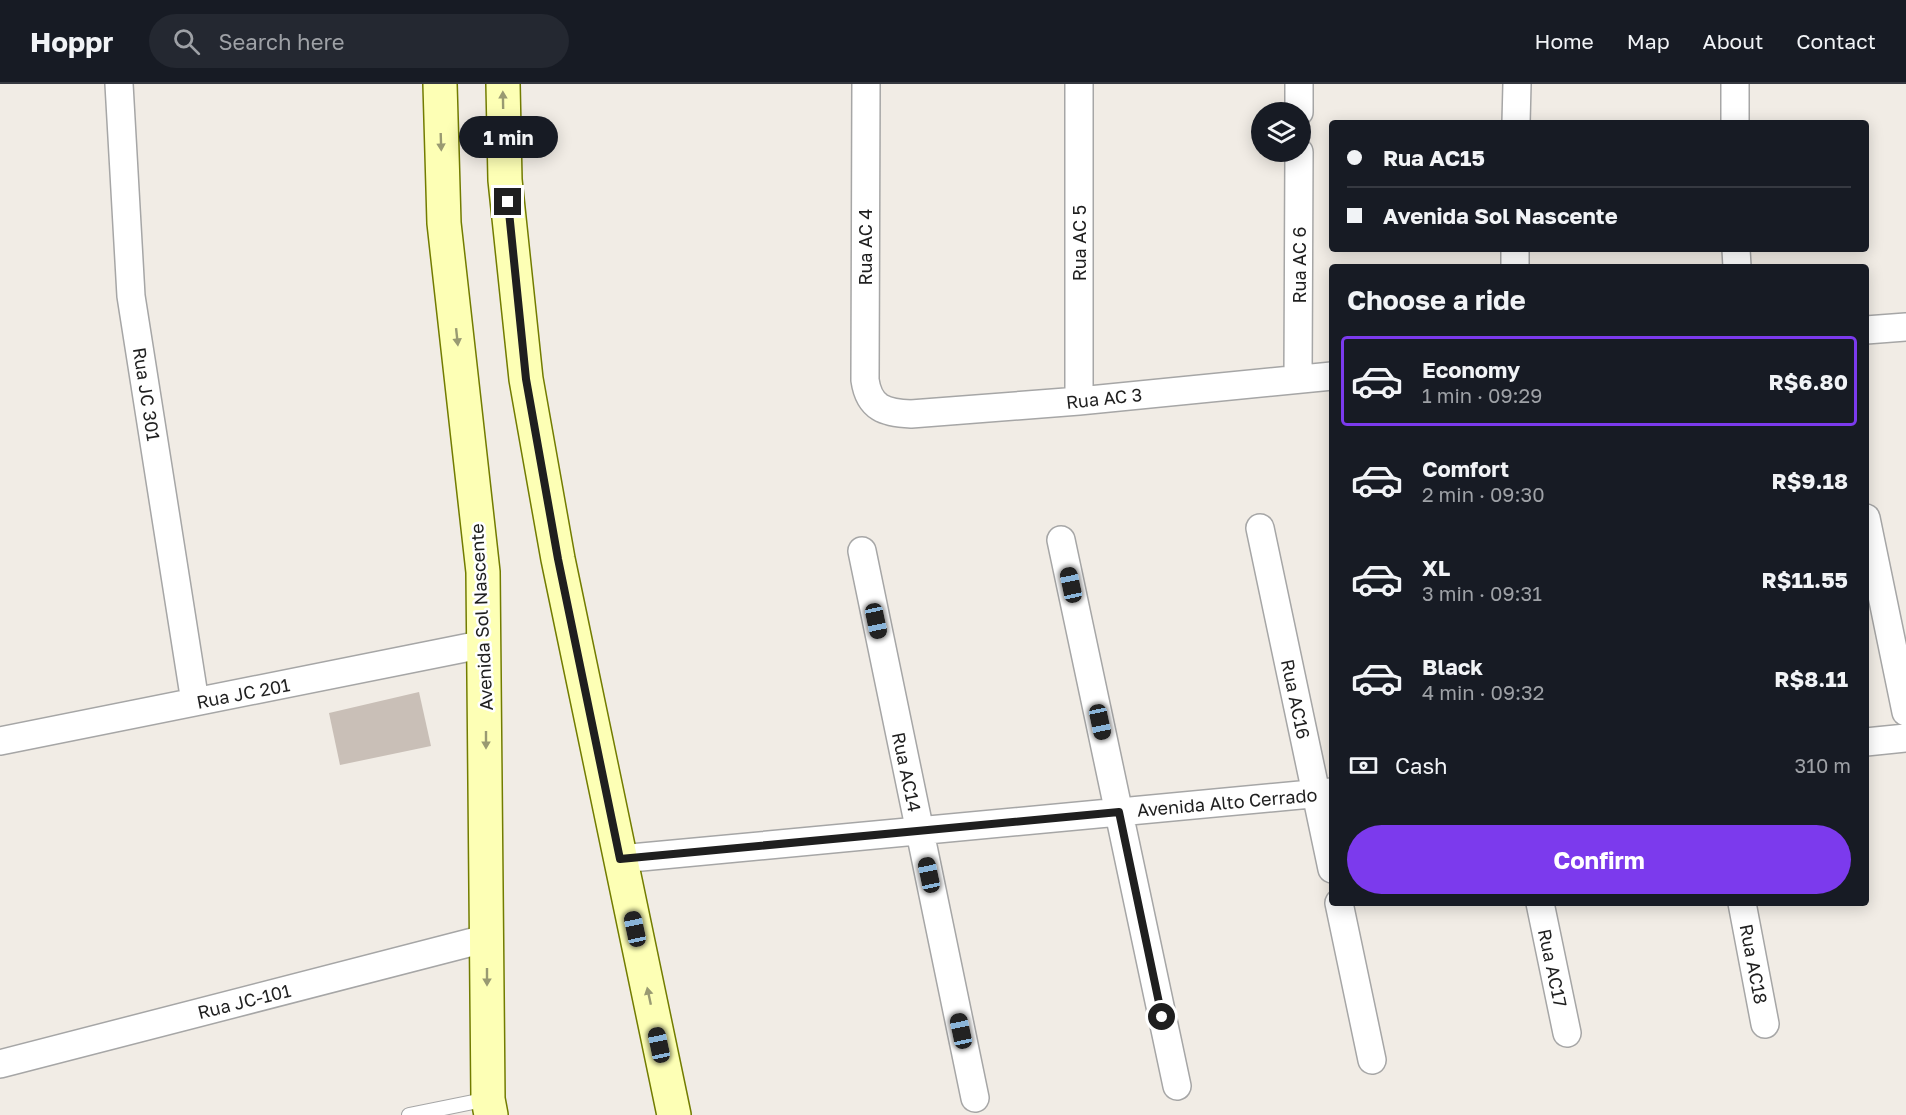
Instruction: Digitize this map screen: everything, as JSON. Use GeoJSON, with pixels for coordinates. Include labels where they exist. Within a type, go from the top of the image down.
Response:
{"type":"FeatureCollection","features":[{"type":"Feature","properties":{"kind":"street","name":"Rua JC 301"},"geometry":{"type":"LineString","coordinates":[[119,84],[131,296],[195,702]]}},
{"type":"Feature","properties":{"kind":"street","name":"Avenida Sol Nascente"},"geometry":{"type":"LineString","coordinates":[[440,84],[444,223],[483,572],[486,644],[489,1107]]}},
{"type":"Feature","properties":{"kind":"street"},"geometry":{"type":"LineString","coordinates":[[503,84],[505,180],[526,379],[558,559],[674,1115]]}},
{"type":"Feature","properties":{"kind":"street","name":"Rua AC 4"},"geometry":{"type":"LineString","coordinates":[[866,84],[865,380],[867,395],[877,406]]}},
{"type":"Feature","properties":{"kind":"street","name":"Rua AC 5"},"geometry":{"type":"LineString","coordinates":[[1079,84],[1079,401]]}},
{"type":"Feature","properties":{"kind":"street"},"geometry":{"type":"LineString","coordinates":[[1299,84],[1299,102]]}},
{"type":"Feature","properties":{"kind":"street"},"geometry":{"type":"LineString","coordinates":[[1516,120],[1517,84]]}},
{"type":"Feature","properties":{"kind":"street"},"geometry":{"type":"LineString","coordinates":[[1735,84],[1735,120]]}},
{"type":"Feature","properties":{"kind":"street","name":"Rua AC 6"},"geometry":{"type":"LineString","coordinates":[[1298,378],[1299,162]]}},
{"type":"Feature","properties":{"kind":"street"},"geometry":{"type":"LineString","coordinates":[[1869,330],[1906,327]]}},
{"type":"Feature","properties":{"kind":"street","name":"Rua AC 3"},"geometry":{"type":"LineString","coordinates":[[877,406],[892,414],[910,414],[1079,401],[1329,375]]}},
{"type":"Feature","properties":{"kind":"street","name":"Rua AC16"},"geometry":{"type":"LineString","coordinates":[[1260,528],[1324,793],[1329,840]]}},
{"type":"Feature","properties":{"kind":"street"},"geometry":{"type":"LineString","coordinates":[[1869,533],[1906,712]]}},
{"type":"Feature","properties":{"kind":"street"},"geometry":{"type":"LineString","coordinates":[[1061,540],[1177,1086]]}},
{"type":"Feature","properties":{"kind":"street","name":"Rua AC14"},"geometry":{"type":"LineString","coordinates":[[862,551],[975,1098]]}},
{"type":"Feature","properties":{"kind":"street","name":"Rua JC 201"},"geometry":{"type":"LineString","coordinates":[[0,741],[486,644]]}},
{"type":"Feature","properties":{"kind":"street"},"geometry":{"type":"LineString","coordinates":[[1869,742],[1906,738]]}},
{"type":"Feature","properties":{"kind":"street","name":"Avenida Alto Cerrado"},"geometry":{"type":"LineString","coordinates":[[620,859],[1324,793]]}},
{"type":"Feature","properties":{"kind":"street"},"geometry":{"type":"LineString","coordinates":[[1340,906],[1372,1060]]}},
{"type":"Feature","properties":{"kind":"street","name":"Rua AC17"},"geometry":{"type":"LineString","coordinates":[[1541,906],[1567,1034]]}},
{"type":"Feature","properties":{"kind":"street","name":"Rua AC18"},"geometry":{"type":"LineString","coordinates":[[1743,906],[1765,1024]]}},
{"type":"Feature","properties":{"kind":"street","name":"Rua JC-101"},"geometry":{"type":"LineString","coordinates":[[0,1064],[488,938]]}},
{"type":"Feature","properties":{"kind":"lane"},"geometry":{"type":"LineString","coordinates":[[409,1115],[489,1107]]}},
{"type":"Feature","properties":{"kind":"building"},"geometry":{"type":"Polygon","coordinates":[[[419,692],[431,746],[340,765],[329,713],[419,692]]]}},
{"type":"Feature","properties":{"kind":"route"},"geometry":{"type":"LineString","coordinates":[[508,202],[526,379],[558,559],[620,859],[1119,812],[1162,1017]]}}]}
